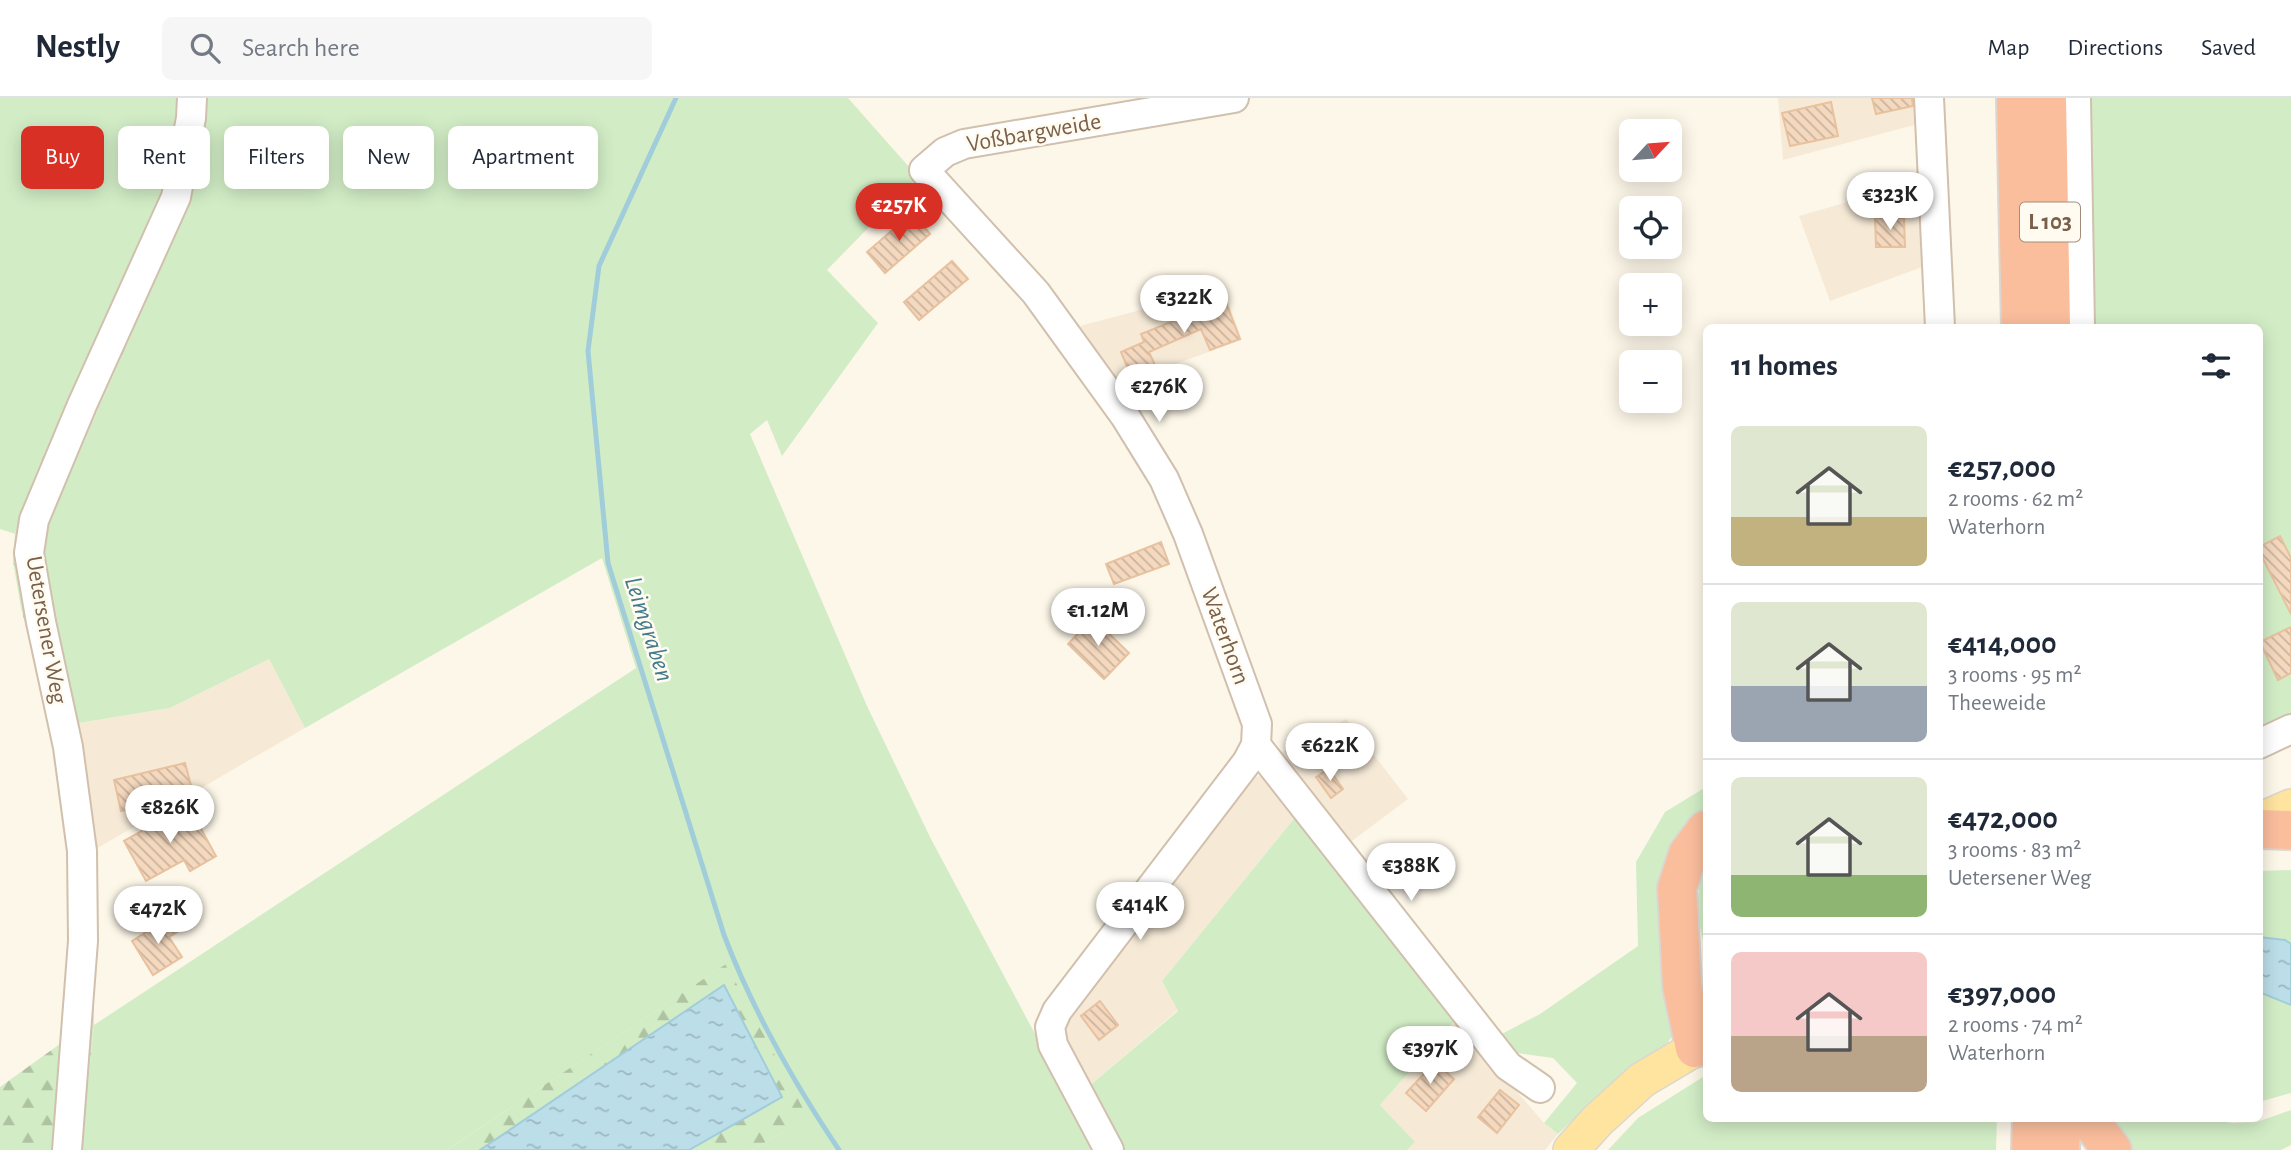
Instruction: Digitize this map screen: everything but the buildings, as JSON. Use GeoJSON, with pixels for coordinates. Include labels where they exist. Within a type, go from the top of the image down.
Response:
{"type":"FeatureCollection","features":[{"type":"Feature","properties":{"kind":"highway","name":"L 103"},"geometry":{"type":"LineString","coordinates":[[2016,98],[2021,324]]}},
{"type":"Feature","properties":{"kind":"highway","name":"L 103"},"geometry":{"type":"LineString","coordinates":[[2047,98],[2051,324]]}},
{"type":"Feature","properties":{"kind":"highway"},"geometry":{"type":"LineString","coordinates":[[2263,829],[2291,830]]}},
{"type":"Feature","properties":{"kind":"highway"},"geometry":{"type":"LineString","coordinates":[[1701,1045],[1682,986],[1677,888],[1683,866],[1703,834]]}},
{"type":"Feature","properties":{"kind":"highway"},"geometry":{"type":"LineString","coordinates":[[1677,911],[1703,970]]}},
{"type":"Feature","properties":{"kind":"highway"},"geometry":{"type":"LineString","coordinates":[[2031,1150],[2032,1122]]}},
{"type":"Feature","properties":{"kind":"highway"},"geometry":{"type":"LineString","coordinates":[[2060,1150],[2061,1122]]}},
{"type":"Feature","properties":{"kind":"highway"},"geometry":{"type":"LineString","coordinates":[[2091,1122],[2112,1150]]}},
{"type":"Feature","properties":{"kind":"main road"},"geometry":{"type":"LineString","coordinates":[[2263,819],[2291,807]]}},
{"type":"Feature","properties":{"kind":"main road"},"geometry":{"type":"LineString","coordinates":[[1571,1150],[1597,1121],[1642,1080],[1701,1045]]}},
{"type":"Feature","properties":{"kind":"street","name":"Uetersener Weg"},"geometry":{"type":"LineString","coordinates":[[67,1150],[83,941],[82,851],[68,747],[29,553],[34,520],[82,405],[176,197],[191,118],[192,98]]}},
{"type":"Feature","properties":{"kind":"street","name":"Voßbargweide"},"geometry":{"type":"LineString","coordinates":[[925,170],[945,152],[964,144],[1234,98]]}},
{"type":"Feature","properties":{"kind":"street"},"geometry":{"type":"LineString","coordinates":[[1929,98],[1940,324]]}},
{"type":"Feature","properties":{"kind":"street"},"geometry":{"type":"LineString","coordinates":[[2076,98],[2080,324]]}},
{"type":"Feature","properties":{"kind":"street","name":"Waterhorn"},"geometry":{"type":"LineString","coordinates":[[925,170],[1036,293],[1125,416],[1164,479],[1188,534],[1257,724],[1256,745]]}},
{"type":"Feature","properties":{"kind":"street"},"geometry":{"type":"LineString","coordinates":[[2263,742],[2291,729]]}},
{"type":"Feature","properties":{"kind":"street"},"geometry":{"type":"LineString","coordinates":[[1110,1150],[1054,1045],[1050,1027],[1057,1011],[1247,762],[1256,745],[1508,1066],[1540,1088]]}},
{"type":"Feature","properties":{"kind":"shaded area"},"geometry":{"type":"Polygon","coordinates":[[[1778,98],[1917,98],[1918,124],[1783,160],[1778,98]]]}},
{"type":"Feature","properties":{"kind":"shaded area"},"geometry":{"type":"Polygon","coordinates":[[[1917,182],[1925,266],[1830,301],[1799,216],[1917,182]]]}},
{"type":"Feature","properties":{"kind":"shaded area"},"geometry":{"type":"Polygon","coordinates":[[[1223,288],[1242,340],[1120,384],[1080,326],[1223,288]]]}},
{"type":"Feature","properties":{"kind":"shaded area"},"geometry":{"type":"Polygon","coordinates":[[[269,659],[305,728],[94,850],[73,724],[170,708],[269,659]]]}},
{"type":"Feature","properties":{"kind":"shaded area"},"geometry":{"type":"Polygon","coordinates":[[[1346,719],[1408,799],[1348,844],[1280,753],[1346,719]]]}},
{"type":"Feature","properties":{"kind":"shaded area"},"geometry":{"type":"Polygon","coordinates":[[[1266,775],[1297,815],[1162,981],[1178,1010],[1088,1087],[1062,1036],[1062,1028],[1249,778],[1266,775]]]}},
{"type":"Feature","properties":{"kind":"shaded area"},"geometry":{"type":"Polygon","coordinates":[[[1455,1020],[1544,1123],[1558,1134],[1545,1150],[1407,1150],[1414,1142],[1380,1105],[1455,1020]]]}},
{"type":"Feature","properties":{"kind":"green space"},"geometry":{"type":"Polygon","coordinates":[[[0,98],[178,98],[175,126],[118,126],[118,189],[164,189],[156,212],[38,467],[15,534],[0,529],[0,98]]]}},
{"type":"Feature","properties":{"kind":"green space"},"geometry":{"type":"Polygon","coordinates":[[[178,98],[204,98],[201,126],[175,126],[178,98]]]}},
{"type":"Feature","properties":{"kind":"green space"},"geometry":{"type":"Polygon","coordinates":[[[204,98],[848,98],[918,177],[827,270],[878,323],[782,456],[767,420],[750,434],[867,706],[931,839],[1097,1150],[752,1150],[807,1118],[725,965],[447,1150],[81,1150],[94,1025],[636,668],[602,558],[305,728],[269,659],[170,708],[73,724],[44,579],[42,536],[182,220],[191,189],[210,189],[210,126],[201,126],[204,98]]]}},
{"type":"Feature","properties":{"kind":"green space"},"geometry":{"type":"Polygon","coordinates":[[[2065,98],[2291,98],[2291,716],[2263,728],[2263,324],[2069,324],[2065,98]]]}},
{"type":"Feature","properties":{"kind":"green space"},"geometry":{"type":"Polygon","coordinates":[[[164,189],[191,189],[182,220],[42,536],[44,579],[94,850],[94,1025],[81,1150],[0,1150],[0,1087],[64,1041],[70,853],[56,746],[21,608],[13,561],[15,534],[38,467],[156,212],[164,189]]]}},
{"type":"Feature","properties":{"kind":"green space"},"geometry":{"type":"Polygon","coordinates":[[[1703,789],[1703,838],[1675,1031],[1667,1044],[1600,1094],[1558,1134],[1544,1123],[1577,1083],[1553,1058],[1510,1052],[1496,1037],[1540,1014],[1638,946],[1636,862],[1665,812],[1703,789]]]}},
{"type":"Feature","properties":{"kind":"green space"},"geometry":{"type":"Polygon","coordinates":[[[1297,815],[1455,1020],[1380,1105],[1415,1142],[1407,1150],[1121,1150],[1088,1087],[1178,1011],[1162,981],[1297,815]]]}},
{"type":"Feature","properties":{"kind":"green space"},"geometry":{"type":"Polygon","coordinates":[[[2291,870],[2291,944],[2285,940],[2263,937],[2263,871],[2291,870]]]}},
{"type":"Feature","properties":{"kind":"green space"},"geometry":{"type":"Polygon","coordinates":[[[1703,874],[1703,939],[1698,905],[1703,874]]]}},
{"type":"Feature","properties":{"kind":"green space"},"geometry":{"type":"Polygon","coordinates":[[[726,964],[808,1118],[752,1150],[689,1150],[781,1097],[723,985],[480,1150],[447,1150],[726,964]]]}},
{"type":"Feature","properties":{"kind":"green space"},"geometry":{"type":"Polygon","coordinates":[[[2263,994],[2291,1005],[2291,1093],[2263,1101],[2263,994]]]}},
{"type":"Feature","properties":{"kind":"green space"},"geometry":{"type":"Polygon","coordinates":[[[1703,1077],[1703,1122],[1997,1122],[1996,1150],[1608,1150],[1638,1118],[1703,1077]]]}},
{"type":"Feature","properties":{"kind":"green space"},"geometry":{"type":"Polygon","coordinates":[[[2291,1110],[2291,1145],[2281,1150],[2126,1150],[2103,1122],[2232,1123],[2263,1122],[2291,1110]]]}},
{"type":"Feature","properties":{"kind":"water"},"geometry":{"type":"Polygon","coordinates":[[[2263,937],[2285,940],[2291,944],[2291,1005],[2263,994],[2263,937]]]}},
{"type":"Feature","properties":{"kind":"water"},"geometry":{"type":"Polygon","coordinates":[[[724,985],[782,1097],[689,1150],[480,1150],[724,985]]]}},
{"type":"Feature","properties":{"kind":"waterway","name":"Leimgraben"},"geometry":{"type":"LineString","coordinates":[[676,98],[599,266],[588,351],[608,563],[735,963],[776,1046],[839,1150]]}}]}
